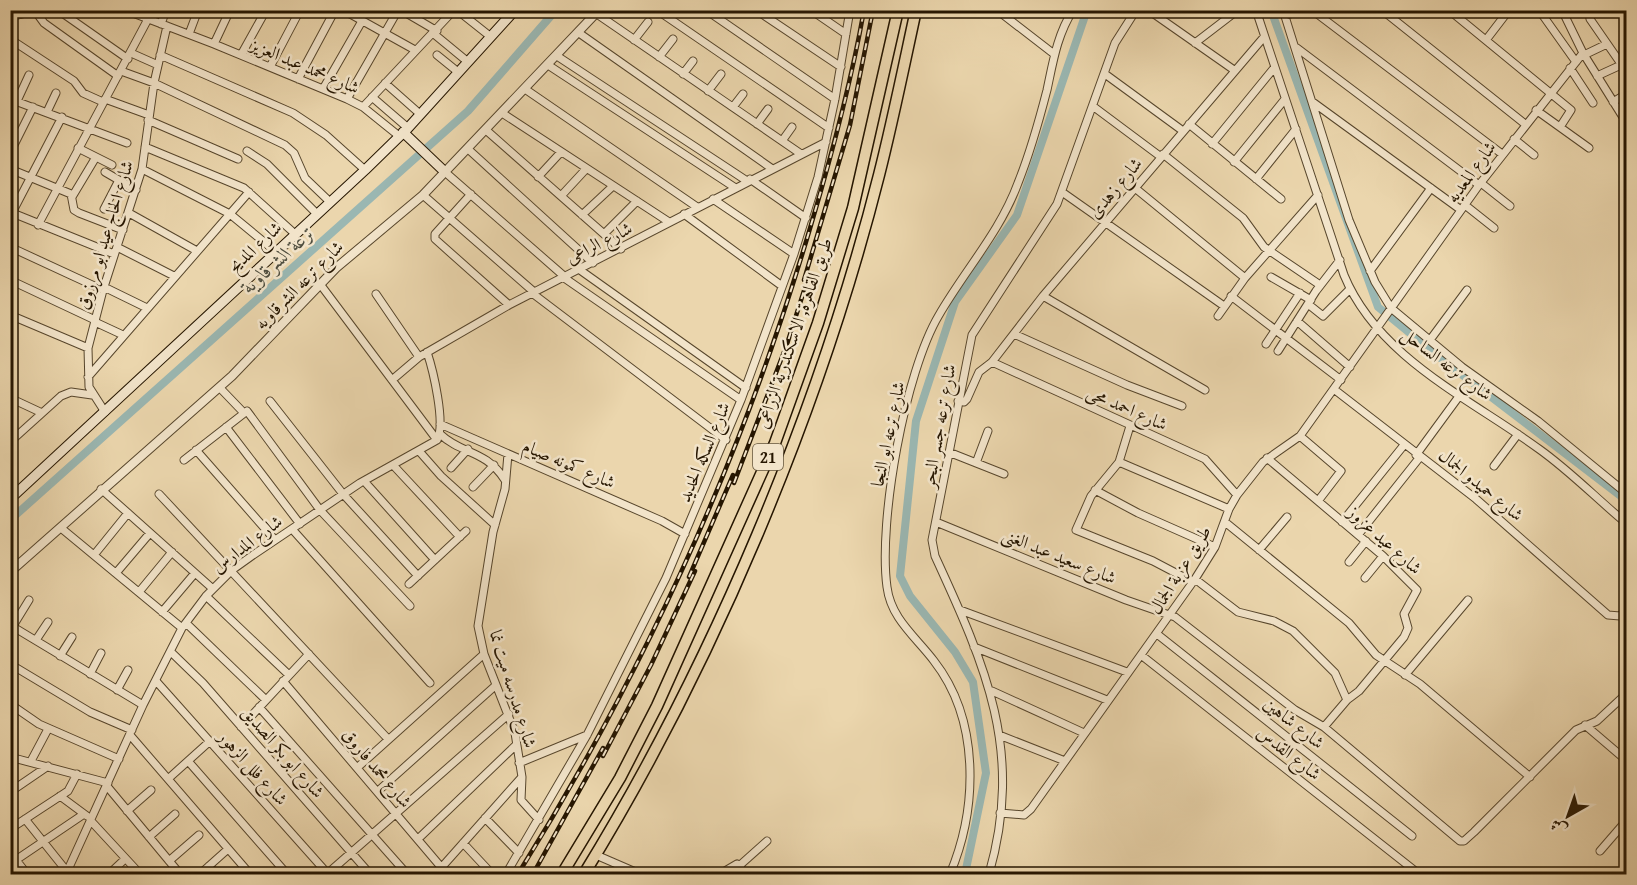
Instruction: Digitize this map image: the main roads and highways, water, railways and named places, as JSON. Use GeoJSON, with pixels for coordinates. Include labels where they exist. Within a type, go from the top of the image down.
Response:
{"type":"FeatureCollection","features":[{"type":"Feature","properties":{"kind":"highway","name":"طريق القاهرة, الاسكندرية الزراعى"},"geometry":{"type":"LineString","coordinates":[[562,874],[620,777],[657,706],[775,443],[818,323],[853,208],[898,10]]}},
{"type":"Feature","properties":{"kind":"highway","name":"طريق القاهرة, الاسكندرية الزراعى"},"geometry":{"type":"LineString","coordinates":[[584,874],[636,787],[674,713],[743,565],[788,456],[834,327],[872,202],[916,10]]}},
{"type":"Feature","properties":{"kind":"main road","name":"شارع المديح"},"geometry":{"type":"LineString","coordinates":[[10,499],[294,233],[365,170],[420,114],[515,10]]}},
{"type":"Feature","properties":{"kind":"main road"},"geometry":{"type":"LineString","coordinates":[[403,132],[442,169]]}},
{"type":"Feature","properties":{"kind":"waterway","name":"ترعة الشرقاوية"},"geometry":{"type":"LineString","coordinates":[[10,520],[468,111],[556,10]]}},
{"type":"Feature","properties":{"kind":"waterway"},"geometry":{"type":"LineString","coordinates":[[965,874],[986,773],[973,682],[955,652],[910,596],[900,576],[916,421],[955,302],[1017,215],[1087,10]]}},
{"type":"Feature","properties":{"kind":"waterway"},"geometry":{"type":"LineString","coordinates":[[1271,10],[1378,307],[1439,357],[1626,500]]}},
{"type":"Feature","properties":{"kind":"railway"},"geometry":{"type":"LineString","coordinates":[[518,874],[608,720],[687,560],[722,478],[755,395],[811,225],[840,118],[864,10]]}},
{"type":"Feature","properties":{"kind":"railway"},"geometry":{"type":"LineString","coordinates":[[804,280],[850,125],[873,10]]}},
{"type":"Feature","properties":{"kind":"railway"},"geometry":{"type":"LineString","coordinates":[[734,483],[787,344],[809,275]]}},
{"type":"Feature","properties":{"kind":"railway"},"geometry":{"type":"LineString","coordinates":[[689,577],[733,475]]}},
{"type":"Feature","properties":{"kind":"railway"},"geometry":{"type":"LineString","coordinates":[[603,756],[651,665],[695,571]]}},
{"type":"Feature","properties":{"kind":"railway"},"geometry":{"type":"LineString","coordinates":[[533,874],[603,748]]}}]}
